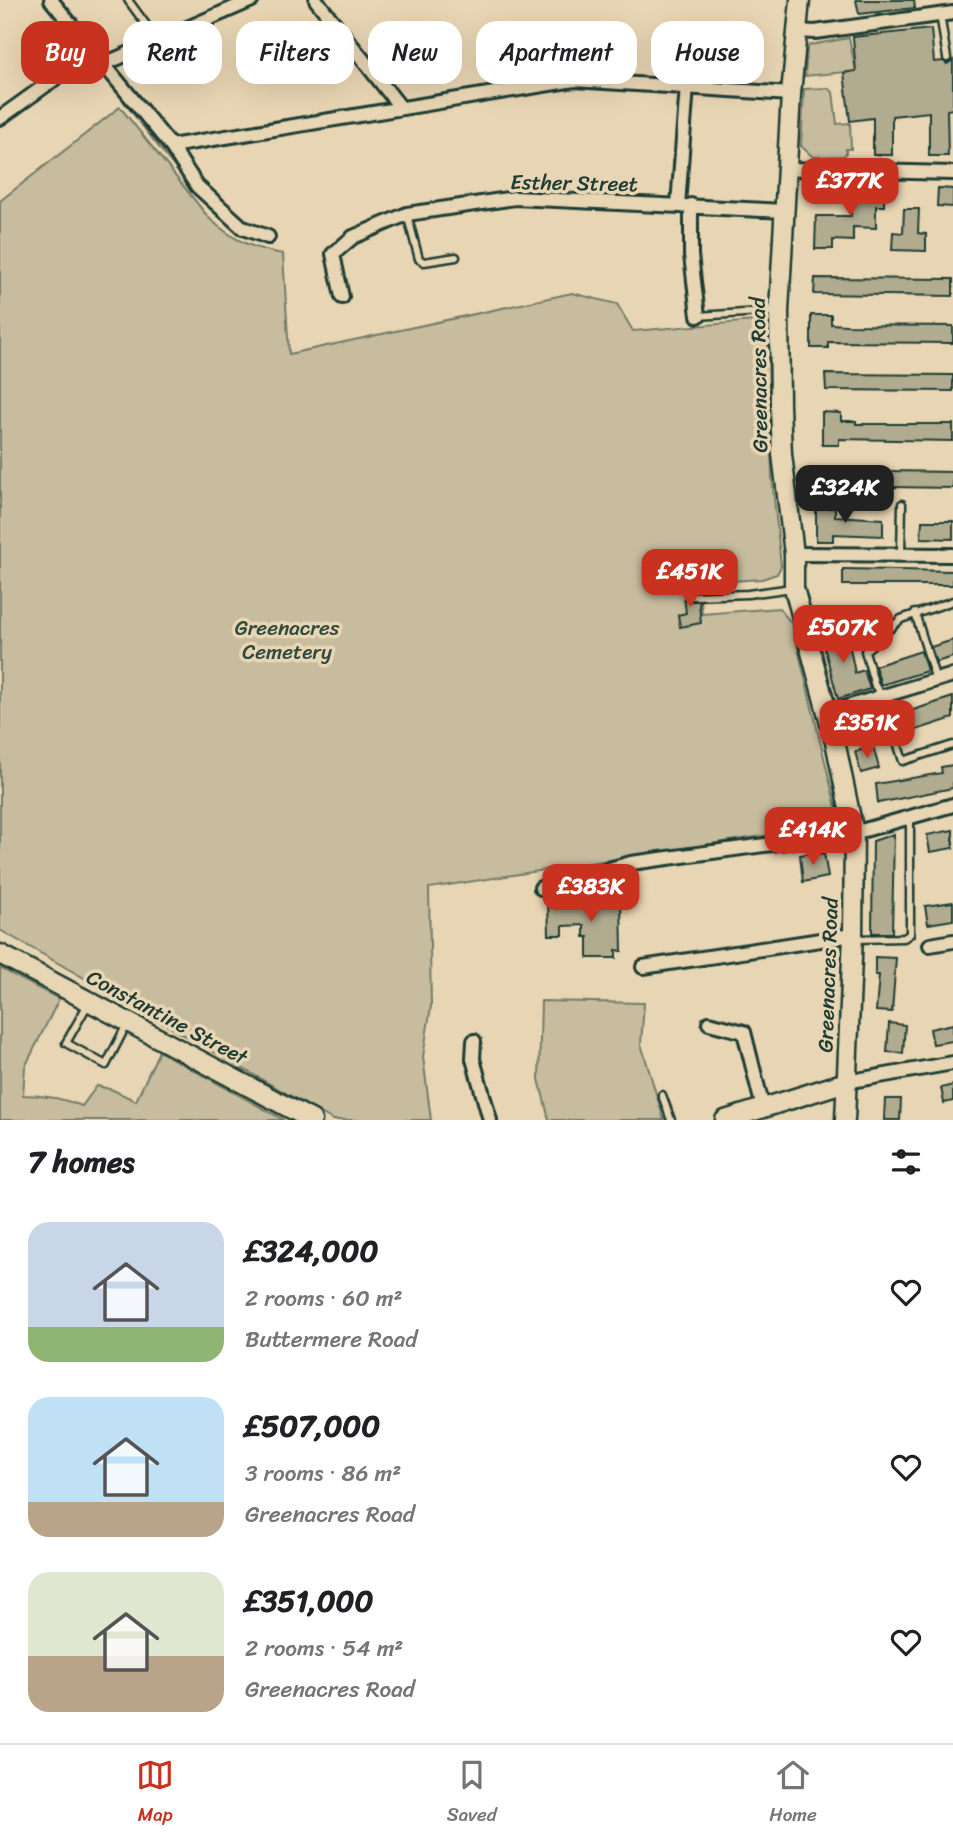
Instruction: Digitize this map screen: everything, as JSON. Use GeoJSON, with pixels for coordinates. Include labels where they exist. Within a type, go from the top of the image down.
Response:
{"type":"FeatureCollection","features":[{"type":"Feature","properties":{"kind":"street"},"geometry":{"type":"LineString","coordinates":[[51,0],[68,21]]}},
{"type":"Feature","properties":{"kind":"street"},"geometry":{"type":"LineString","coordinates":[[204,21],[252,0]]}},
{"type":"Feature","properties":{"kind":"street"},"geometry":{"type":"LineString","coordinates":[[316,0],[401,108]]}},
{"type":"Feature","properties":{"kind":"street","name":"Greenacres Road"},"geometry":{"type":"LineString","coordinates":[[800,0],[791,93],[779,311],[782,454],[794,554],[794,588],[841,768],[854,833],[853,937],[845,1120]]}},
{"type":"Feature","properties":{"kind":"street"},"geometry":{"type":"LineString","coordinates":[[796,32],[815,32],[946,14],[937,0]]}},
{"type":"Feature","properties":{"kind":"street"},"geometry":{"type":"LineString","coordinates":[[109,73],[171,146],[197,186],[243,228],[268,237]]}},
{"type":"Feature","properties":{"kind":"street"},"geometry":{"type":"LineString","coordinates":[[171,146],[574,79],[791,93]]}},
{"type":"Feature","properties":{"kind":"street"},"geometry":{"type":"LineString","coordinates":[[0,118],[47,84]]}},
{"type":"Feature","properties":{"kind":"street"},"geometry":{"type":"LineString","coordinates":[[687,86],[684,205],[698,316]]}},
{"type":"Feature","properties":{"kind":"street"},"geometry":{"type":"LineString","coordinates":[[786,169],[953,173]]}},
{"type":"Feature","properties":{"kind":"street","name":"Esther Street"},"geometry":{"type":"LineString","coordinates":[[342,297],[333,254],[353,237],[407,214],[515,198],[785,211]]}},
{"type":"Feature","properties":{"kind":"street"},"geometry":{"type":"LineString","coordinates":[[794,554],[953,555]]}},
{"type":"Feature","properties":{"kind":"street"},"geometry":{"type":"LineString","coordinates":[[827,712],[953,675]]}},
{"type":"Feature","properties":{"kind":"street"},"geometry":{"type":"LineString","coordinates":[[541,888],[631,863],[854,833],[953,805]]}},
{"type":"Feature","properties":{"kind":"street"},"geometry":{"type":"LineString","coordinates":[[643,967],[853,937]]}},
{"type":"Feature","properties":{"kind":"street"},"geometry":{"type":"LineString","coordinates":[[930,945],[953,941]]}},
{"type":"Feature","properties":{"kind":"street","name":"Constantine Street"},"geometry":{"type":"LineString","coordinates":[[0,954],[312,1120]]}},
{"type":"Feature","properties":{"kind":"street"},"geometry":{"type":"LineString","coordinates":[[709,1023],[744,1032],[763,1108]]}},
{"type":"Feature","properties":{"kind":"street"},"geometry":{"type":"LineString","coordinates":[[474,1041],[472,1059],[490,1120]]}},
{"type":"Feature","properties":{"kind":"street"},"geometry":{"type":"LineString","coordinates":[[725,1120],[846,1082],[953,1063]]}},
{"type":"Feature","properties":{"kind":"lane"},"geometry":{"type":"LineString","coordinates":[[128,0],[143,21]]}},
{"type":"Feature","properties":{"kind":"lane"},"geometry":{"type":"LineString","coordinates":[[946,14],[947,58]]}},
{"type":"Feature","properties":{"kind":"lane"},"geometry":{"type":"LineString","coordinates":[[407,214],[419,259],[424,262],[456,257]]}},
{"type":"Feature","properties":{"kind":"lane"},"geometry":{"type":"LineString","coordinates":[[698,316],[779,311]]}},
{"type":"Feature","properties":{"kind":"lane"},"geometry":{"type":"LineString","coordinates":[[901,554],[902,504]]}},
{"type":"Feature","properties":{"kind":"lane"},"geometry":{"type":"LineString","coordinates":[[693,596],[748,594],[794,588]]}},
{"type":"Feature","properties":{"kind":"lane"},"geometry":{"type":"LineString","coordinates":[[953,601],[901,619],[865,652],[903,761],[953,745]]}},
{"type":"Feature","properties":{"kind":"lane"},"geometry":{"type":"LineString","coordinates":[[915,613],[936,680]]}},
{"type":"Feature","properties":{"kind":"lane"},"geometry":{"type":"LineString","coordinates":[[853,937],[904,938],[910,934],[910,817]]}},
{"type":"Feature","properties":{"kind":"lane"},"geometry":{"type":"LineString","coordinates":[[90,1002],[66,1043],[106,1065],[128,1023]]}},
{"type":"Feature","properties":{"kind":"lane"},"geometry":{"type":"LineString","coordinates":[[662,1095],[671,1120]]}},
{"type":"Feature","properties":{"kind":"green space"},"geometry":{"type":"Polygon","coordinates":[[[849,38],[856,71],[805,76],[807,48],[810,45],[849,38]]]}},
{"type":"Feature","properties":{"kind":"green space"},"geometry":{"type":"Polygon","coordinates":[[[827,88],[833,92],[837,124],[850,123],[851,149],[846,149],[843,156],[813,157],[801,146],[804,89],[827,88]]]}},
{"type":"Feature","properties":{"kind":"green space"},"geometry":{"type":"Polygon","coordinates":[[[127,99],[181,169],[178,172],[124,102],[127,99]]]}},
{"type":"Feature","properties":{"kind":"green space","name":"Greenacres Cemetery"},"geometry":{"type":"Polygon","coordinates":[[[120,107],[209,218],[243,242],[283,254],[289,354],[572,293],[617,304],[633,331],[767,320],[772,478],[781,566],[777,574],[762,579],[700,583],[702,614],[779,608],[792,624],[840,824],[429,888],[431,1006],[423,1057],[431,1120],[333,1120],[0,930],[0,201],[120,107]]]}},
{"type":"Feature","properties":{"kind":"green space"},"geometry":{"type":"Polygon","coordinates":[[[0,968],[59,999],[25,1067],[23,1095],[53,1098],[82,1106],[97,1086],[136,1101],[159,1051],[284,1120],[0,1120],[0,968]]]}},
{"type":"Feature","properties":{"kind":"green space"},"geometry":{"type":"Polygon","coordinates":[[[541,1001],[644,1003],[641,1044],[664,1120],[549,1120],[539,1079],[541,1001]]]}},
{"type":"Feature","properties":{"kind":"building"},"geometry":{"type":"Polygon","coordinates":[[[856,0],[914,0],[915,8],[859,14],[856,0]]]}},
{"type":"Feature","properties":{"kind":"building"},"geometry":{"type":"Polygon","coordinates":[[[931,29],[934,62],[943,61],[947,64],[953,60],[953,109],[947,110],[948,156],[929,156],[929,112],[892,116],[892,155],[873,155],[873,118],[850,121],[844,73],[856,71],[853,37],[931,29]]]}},
{"type":"Feature","properties":{"kind":"building"},"geometry":{"type":"Polygon","coordinates":[[[884,188],[884,206],[876,206],[876,228],[853,227],[853,241],[833,240],[833,249],[815,249],[816,216],[851,216],[851,189],[884,188]]]}},
{"type":"Feature","properties":{"kind":"building"},"geometry":{"type":"Polygon","coordinates":[[[938,188],[953,189],[953,207],[937,206],[938,188]]]}},
{"type":"Feature","properties":{"kind":"building"},"geometry":{"type":"Polygon","coordinates":[[[904,209],[919,209],[918,233],[926,234],[926,251],[892,250],[893,232],[903,233],[904,209]]]}},
{"type":"Feature","properties":{"kind":"building"},"geometry":{"type":"Polygon","coordinates":[[[815,278],[953,279],[953,296],[814,294],[815,278]]]}},
{"type":"Feature","properties":{"kind":"building"},"geometry":{"type":"Polygon","coordinates":[[[811,315],[831,315],[831,324],[953,326],[953,343],[828,342],[828,348],[811,348],[811,315]]]}},
{"type":"Feature","properties":{"kind":"building"},"geometry":{"type":"Polygon","coordinates":[[[825,374],[953,375],[953,391],[826,390],[825,374]]]}},
{"type":"Feature","properties":{"kind":"building"},"geometry":{"type":"Polygon","coordinates":[[[822,412],[841,413],[841,421],[856,421],[856,424],[953,424],[953,441],[839,439],[839,445],[822,445],[822,412]]]}},
{"type":"Feature","properties":{"kind":"building"},"geometry":{"type":"Polygon","coordinates":[[[823,470],[953,472],[953,488],[823,486],[823,470]]]}},
{"type":"Feature","properties":{"kind":"building"},"geometry":{"type":"Polygon","coordinates":[[[816,508],[835,508],[835,516],[883,519],[883,536],[833,534],[833,541],[816,541],[816,508]]]}},
{"type":"Feature","properties":{"kind":"building"},"geometry":{"type":"Polygon","coordinates":[[[922,521],[953,521],[953,539],[921,538],[922,521]]]}},
{"type":"Feature","properties":{"kind":"building"},"geometry":{"type":"Polygon","coordinates":[[[843,569],[953,571],[953,585],[843,585],[843,569]]]}},
{"type":"Feature","properties":{"kind":"building"},"geometry":{"type":"Polygon","coordinates":[[[700,586],[700,590],[691,591],[687,596],[691,601],[701,601],[701,623],[680,627],[678,615],[686,613],[683,587],[700,586]]]}},
{"type":"Feature","properties":{"kind":"building"},"geometry":{"type":"Polygon","coordinates":[[[838,625],[849,643],[855,673],[864,670],[870,689],[838,699],[821,635],[838,625]]]}},
{"type":"Feature","properties":{"kind":"building"},"geometry":{"type":"Polygon","coordinates":[[[953,640],[953,657],[936,662],[931,647],[953,640]]]}},
{"type":"Feature","properties":{"kind":"building"},"geometry":{"type":"Polygon","coordinates":[[[921,651],[927,671],[881,685],[875,666],[921,651]]]}},
{"type":"Feature","properties":{"kind":"building"},"geometry":{"type":"Polygon","coordinates":[[[953,697],[953,718],[901,735],[895,716],[953,697]]]}},
{"type":"Feature","properties":{"kind":"building"},"geometry":{"type":"Polygon","coordinates":[[[880,707],[884,718],[849,729],[846,718],[880,707]]]}},
{"type":"Feature","properties":{"kind":"building"},"geometry":{"type":"Polygon","coordinates":[[[873,746],[879,768],[861,773],[855,752],[873,746]]]}},
{"type":"Feature","properties":{"kind":"building"},"geometry":{"type":"Polygon","coordinates":[[[953,765],[953,788],[878,803],[876,784],[942,773],[941,767],[953,765]]]}},
{"type":"Feature","properties":{"kind":"building"},"geometry":{"type":"Polygon","coordinates":[[[953,830],[953,848],[930,852],[927,835],[953,830]]]}},
{"type":"Feature","properties":{"kind":"building"},"geometry":{"type":"Polygon","coordinates":[[[894,834],[892,933],[872,933],[873,841],[894,834]]]}},
{"type":"Feature","properties":{"kind":"building"},"geometry":{"type":"Polygon","coordinates":[[[824,853],[828,877],[803,882],[800,855],[824,853]]]}},
{"type":"Feature","properties":{"kind":"building"},"geometry":{"type":"Polygon","coordinates":[[[621,901],[622,951],[616,950],[616,958],[588,958],[588,937],[584,937],[584,925],[563,926],[563,935],[549,935],[548,902],[621,901]]]}},
{"type":"Feature","properties":{"kind":"building"},"geometry":{"type":"Polygon","coordinates":[[[953,902],[953,920],[928,924],[925,906],[953,902]]]}},
{"type":"Feature","properties":{"kind":"building"},"geometry":{"type":"Polygon","coordinates":[[[875,957],[896,958],[892,1012],[876,1011],[879,975],[875,975],[875,957]]]}},
{"type":"Feature","properties":{"kind":"building"},"geometry":{"type":"Polygon","coordinates":[[[889,1023],[905,1025],[903,1053],[887,1052],[889,1023]]]}},
{"type":"Feature","properties":{"kind":"building"},"geometry":{"type":"Polygon","coordinates":[[[953,1024],[953,1041],[933,1044],[930,1029],[953,1024]]]}},
{"type":"Feature","properties":{"kind":"building"},"geometry":{"type":"Polygon","coordinates":[[[953,1085],[953,1101],[944,1103],[941,1088],[953,1085]]]}},
{"type":"Feature","properties":{"kind":"building"},"geometry":{"type":"Polygon","coordinates":[[[885,1099],[901,1099],[900,1120],[884,1120],[885,1099]]]}}]}
